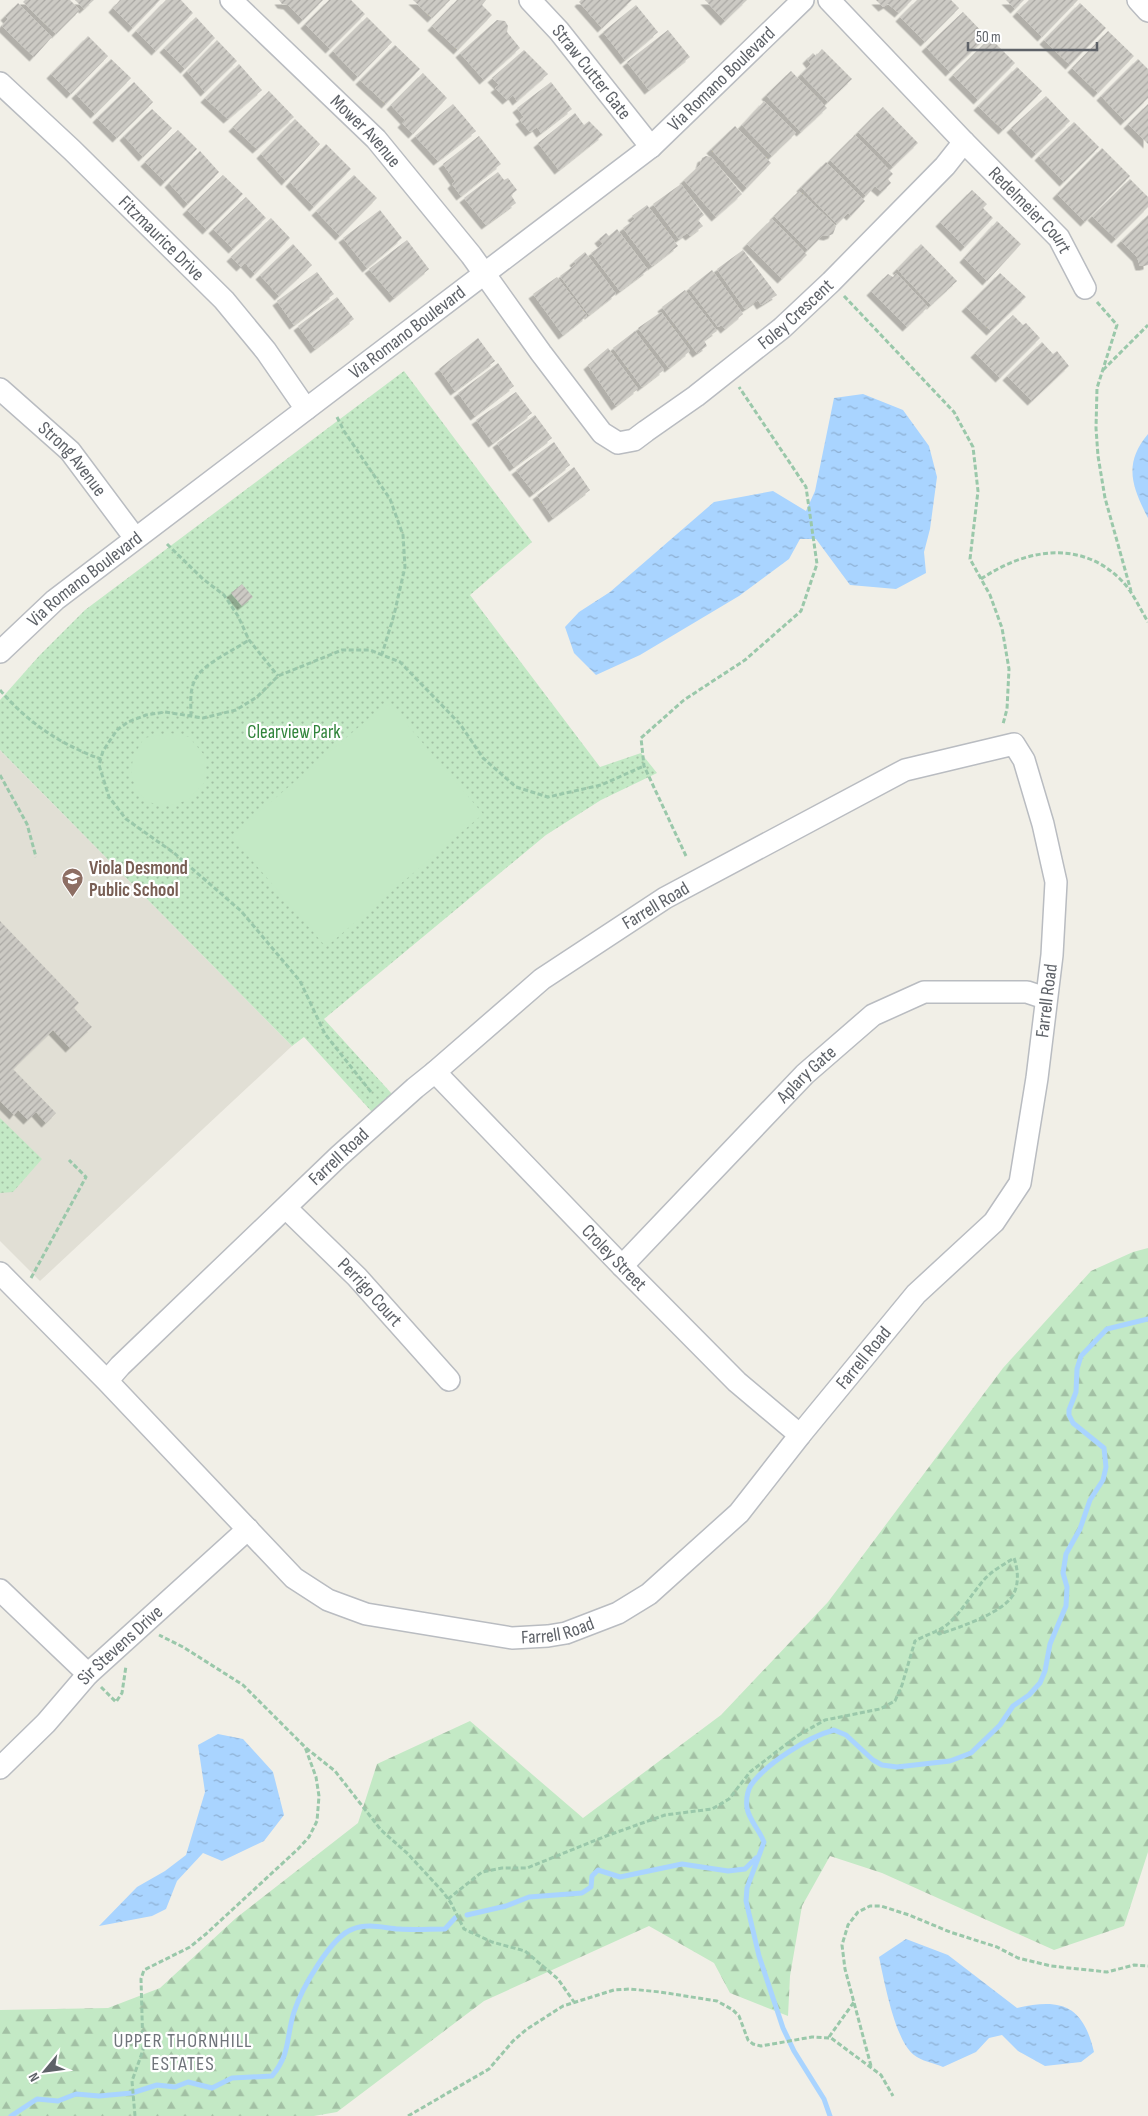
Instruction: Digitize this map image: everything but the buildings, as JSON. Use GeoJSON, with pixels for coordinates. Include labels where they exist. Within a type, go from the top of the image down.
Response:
{"type":"FeatureCollection","features":[{"type":"Feature","properties":{"kind":"street","name":"Mower Avenue"},"geometry":{"type":"LineString","coordinates":[[231,0],[376,138],[471,255],[484,275]]}},
{"type":"Feature","properties":{"kind":"street","name":"Straw Cutter Gate"},"geometry":{"type":"LineString","coordinates":[[530,0],[559,31],[651,147]]}},
{"type":"Feature","properties":{"kind":"street","name":"Via Romano Boulevard"},"geometry":{"type":"LineString","coordinates":[[0,652],[55,600],[651,147],[803,0]]}},
{"type":"Feature","properties":{"kind":"street"},"geometry":{"type":"LineString","coordinates":[[829,0],[964,142]]}},
{"type":"Feature","properties":{"kind":"street"},"geometry":{"type":"LineString","coordinates":[[1138,0],[1148,11]]}},
{"type":"Feature","properties":{"kind":"street","name":"Fitzmaurice Drive"},"geometry":{"type":"LineString","coordinates":[[0,83],[72,150],[224,300],[266,351],[306,409]]}},
{"type":"Feature","properties":{"kind":"street","name":"Foley Crescent"},"geometry":{"type":"LineString","coordinates":[[484,275],[602,433],[618,443],[634,440],[696,396],[782,328],[831,282],[945,166],[964,142]]}},
{"type":"Feature","properties":{"kind":"street","name":"Redelmeier Court"},"geometry":{"type":"LineString","coordinates":[[964,142],[1059,238],[1085,288]]}},
{"type":"Feature","properties":{"kind":"street","name":"Strong Avenue"},"geometry":{"type":"LineString","coordinates":[[0,389],[70,452],[135,538]]}},
{"type":"Feature","properties":{"kind":"street","name":"Farrell Road"},"geometry":{"type":"LineString","coordinates":[[0,1273],[107,1381],[294,1578],[310,1590],[347,1608],[366,1614],[512,1638],[548,1636],[584,1628],[634,1604],[649,1594],[739,1513],[800,1435],[916,1294],[994,1222],[1020,1183],[1052,955],[1056,882],[1044,824],[1024,760],[1014,744],[905,770],[665,898],[542,979],[346,1150],[120,1366],[107,1381]]}},
{"type":"Feature","properties":{"kind":"street","name":"Aplary Gate"},"geometry":{"type":"LineString","coordinates":[[622,1266],[805,1074],[873,1015],[924,992],[1027,992],[1046,998]]}},
{"type":"Feature","properties":{"kind":"street","name":"Croley Street"},"geometry":{"type":"LineString","coordinates":[[435,1072],[737,1382],[800,1435]]}},
{"type":"Feature","properties":{"kind":"street","name":"Perrigo Court"},"geometry":{"type":"LineString","coordinates":[[286,1208],[357,1277],[449,1380]]}},
{"type":"Feature","properties":{"kind":"street","name":"Sir Stevens Drive"},"geometry":{"type":"LineString","coordinates":[[0,1768],[46,1723],[88,1674],[248,1529]]}},
{"type":"Feature","properties":{"kind":"street"},"geometry":{"type":"LineString","coordinates":[[0,1590],[88,1674]]}},
{"type":"Feature","properties":{"kind":"path"},"geometry":{"type":"LineString","coordinates":[[831,282],[954,412],[973,447],[978,491],[970,559],[981,578],[1002,628],[1009,669],[1007,709],[1003,724]]}},
{"type":"Feature","properties":{"kind":"path"},"geometry":{"type":"LineString","coordinates":[[1085,288],[1117,325],[1097,388],[1098,456],[1105,498],[1131,591],[1148,622]]}},
{"type":"Feature","properties":{"kind":"path"},"geometry":{"type":"LineString","coordinates":[[1102,370],[1148,325]]}},
{"type":"Feature","properties":{"kind":"path"},"geometry":{"type":"LineString","coordinates":[[686,856],[644,766],[641,738],[684,700],[745,660],[801,610],[817,564],[806,487],[739,387]]}},
{"type":"Feature","properties":{"kind":"path"},"geometry":{"type":"LineString","coordinates":[[337,416],[344,431],[390,499],[403,535],[405,567],[394,615],[382,654]]}},
{"type":"Feature","properties":{"kind":"path"},"geometry":{"type":"LineString","coordinates":[[167,544],[203,579],[224,595],[238,616],[249,640],[278,676]]}},
{"type":"Feature","properties":{"kind":"path"},"geometry":{"type":"LineString","coordinates":[[981,578],[996,569],[1031,556],[1063,551],[1082,556],[1103,565],[1131,591]]}},
{"type":"Feature","properties":{"kind":"path"},"geometry":{"type":"LineString","coordinates":[[191,716],[191,693],[196,678],[203,670],[249,640]]}},
{"type":"Feature","properties":{"kind":"path"},"geometry":{"type":"LineString","coordinates":[[371,1092],[325,1034],[300,981],[241,911],[174,852],[126,819],[109,797],[99,764],[103,751],[117,730],[128,722],[146,715],[165,712],[203,718],[236,710],[257,697],[278,676],[342,650],[370,650],[400,662],[460,724],[483,758],[516,786],[548,797],[601,785],[644,766]]}},
{"type":"Feature","properties":{"kind":"path"},"geometry":{"type":"LineString","coordinates":[[0,690],[14,707],[42,730],[79,752],[101,759]]}},
{"type":"Feature","properties":{"kind":"path"},"geometry":{"type":"LineString","coordinates":[[0,775],[27,824],[36,857]]}},
{"type":"Feature","properties":{"kind":"path"},"geometry":{"type":"LineString","coordinates":[[30,1280],[86,1177],[69,1160]]}},
{"type":"Feature","properties":{"kind":"path"},"geometry":{"type":"LineString","coordinates":[[448,1899],[482,1872],[502,1868],[527,1868],[606,1836],[665,1815],[712,1809],[729,1799],[750,1772],[797,1736],[825,1720],[880,1709],[895,1701],[902,1685],[915,1641],[935,1630],[947,1626],[964,1608],[983,1580],[997,1568],[1014,1558],[1017,1567],[1017,1578],[1014,1594],[998,1610],[962,1627],[940,1634],[935,1630]]}},
{"type":"Feature","properties":{"kind":"path"},"geometry":{"type":"LineString","coordinates":[[153,1633],[183,1647],[244,1685],[305,1747],[335,1771],[380,1830],[408,1854],[448,1899],[464,1929],[492,1942],[525,1951],[558,1979],[574,2002]]}},
{"type":"Feature","properties":{"kind":"path"},"geometry":{"type":"LineString","coordinates":[[88,1674],[116,1702],[122,1693],[127,1664]]}},
{"type":"Feature","properties":{"kind":"path"},"geometry":{"type":"LineString","coordinates":[[134,2116],[132,2080],[143,2050],[141,1979],[144,1970],[190,1947],[309,1837],[317,1821],[320,1796],[316,1777],[305,1747]]}},
{"type":"Feature","properties":{"kind":"path"},"geometry":{"type":"LineString","coordinates":[[871,2067],[854,2002],[842,1945],[848,1925],[858,1912],[870,1906],[882,1906],[950,1932],[997,1947],[1018,1958],[1051,1966],[1107,1972],[1134,1964],[1148,1966]]}},
{"type":"Feature","properties":{"kind":"path"},"geometry":{"type":"LineString","coordinates":[[408,2116],[434,2099],[489,2069],[513,2041],[527,2029],[563,2006],[614,1990],[630,1989],[717,2001],[726,2005],[739,2016],[748,2040],[753,2044],[761,2046],[812,2036],[832,2038],[881,2074],[893,2096]]}},
{"type":"Feature","properties":{"kind":"path"},"geometry":{"type":"LineString","coordinates":[[828,2038],[854,2002]]}},
{"type":"Feature","properties":{"kind":"shaded area","name":"Viola Desmond Public School"},"geometry":{"type":"Polygon","coordinates":[[[0,750],[292,1046],[40,1281],[0,1241],[0,750]]]}},
{"type":"Feature","properties":{"kind":"green space","name":"Clearview Park"},"geometry":{"type":"Polygon","coordinates":[[[404,371],[532,542],[470,595],[600,767],[641,753],[657,773],[601,800],[546,835],[324,1019],[392,1094],[372,1112],[304,1037],[292,1046],[0,750],[0,700],[39,656],[85,610],[404,371]]]}},
{"type":"Feature","properties":{"kind":"green space"},"geometry":{"type":"Polygon","coordinates":[[[388,702],[483,814],[326,947],[231,836],[388,702]]]}},
{"type":"Feature","properties":{"kind":"green space"},"geometry":{"type":"Polygon","coordinates":[[[170,733],[189,737],[205,756],[204,783],[188,800],[164,807],[146,801],[136,789],[131,774],[133,757],[144,738],[170,733]]]}},
{"type":"Feature","properties":{"kind":"green space"},"geometry":{"type":"Polygon","coordinates":[[[0,1118],[42,1159],[13,1192],[0,1193],[0,1118]]]}},
{"type":"Feature","properties":{"kind":"green space"},"geometry":{"type":"Polygon","coordinates":[[[1148,1248],[1148,1852],[1124,1926],[1054,1950],[882,1873],[830,1856],[802,1906],[790,1976],[788,2016],[730,1993],[714,1963],[649,1926],[484,2001],[337,2112],[314,2116],[0,2116],[0,2010],[108,2008],[160,1988],[236,1918],[358,1823],[377,1764],[470,1721],[583,1818],[721,1715],[828,1602],[1003,1368],[1091,1271],[1133,1252],[1148,1248]]]}},
{"type":"Feature","properties":{"kind":"water"},"geometry":{"type":"Polygon","coordinates":[[[863,394],[903,410],[929,446],[937,477],[930,529],[924,552],[926,573],[896,589],[850,585],[816,539],[800,539],[789,559],[739,596],[640,655],[596,675],[574,653],[565,627],[579,612],[610,592],[714,502],[773,491],[806,511],[815,491],[834,398],[863,394]]]}},
{"type":"Feature","properties":{"kind":"water"},"geometry":{"type":"Polygon","coordinates":[[[1148,434],[1148,518],[1134,486],[1133,466],[1135,455],[1148,434]]]}},
{"type":"Feature","properties":{"kind":"water"},"geometry":{"type":"Polygon","coordinates":[[[218,1734],[243,1739],[273,1772],[284,1815],[264,1841],[222,1861],[203,1853],[177,1881],[166,1909],[152,1916],[99,1926],[137,1887],[165,1871],[186,1855],[205,1792],[198,1745],[218,1734]]]}},
{"type":"Feature","properties":{"kind":"water"},"geometry":{"type":"Polygon","coordinates":[[[906,1939],[948,1955],[1017,2008],[1046,2004],[1058,2005],[1068,2009],[1084,2024],[1094,2052],[1081,2062],[1045,2066],[1018,2051],[1002,2035],[989,2038],[976,2052],[943,2067],[917,2057],[907,2048],[896,2024],[879,1957],[906,1939]]]}},
{"type":"Feature","properties":{"kind":"waterway"},"geometry":{"type":"LineString","coordinates":[[830,2116],[824,2099],[794,2051],[783,2028],[759,1956],[746,1901],[747,1888],[764,1842],[747,1808],[748,1793],[751,1785],[767,1768],[789,1752],[812,1738],[834,1730],[846,1735],[873,1760],[882,1765],[897,1767],[950,1761],[971,1753],[1000,1725],[1013,1706],[1029,1695],[1040,1683],[1045,1671],[1050,1644],[1066,1606],[1067,1587],[1063,1573],[1066,1554],[1080,1529],[1090,1500],[1103,1480],[1106,1467],[1104,1448],[1073,1423],[1069,1415],[1076,1392],[1077,1369],[1081,1356],[1107,1329],[1148,1319]]}},
{"type":"Feature","properties":{"kind":"waterway"},"geometry":{"type":"LineString","coordinates":[[467,1915],[506,1906],[529,1897],[582,1893],[591,1887],[592,1876],[598,1870],[620,1877],[682,1864],[728,1871],[745,1869],[756,1858]]}},
{"type":"Feature","properties":{"kind":"waterway"},"geometry":{"type":"LineString","coordinates":[[11,2116],[37,2099],[58,2101],[76,2094],[99,2096],[132,2093],[157,2085],[175,2087],[188,2082],[212,2088],[232,2078],[272,2076],[285,2052],[294,2012],[303,1991],[318,1965],[335,1942],[344,1934],[364,1926],[445,1929],[455,1918]]}},
{"type":"Feature","properties":{"kind":"place","name":"Viola Desmond Public School"},"geometry":{"type":"Point","coordinates":[73,898]}},
{"type":"Feature","properties":{"kind":"district","name":"UPPER THORNHILL ESTATES"},"geometry":{"type":"Point","coordinates":[183,2052]}}]}
